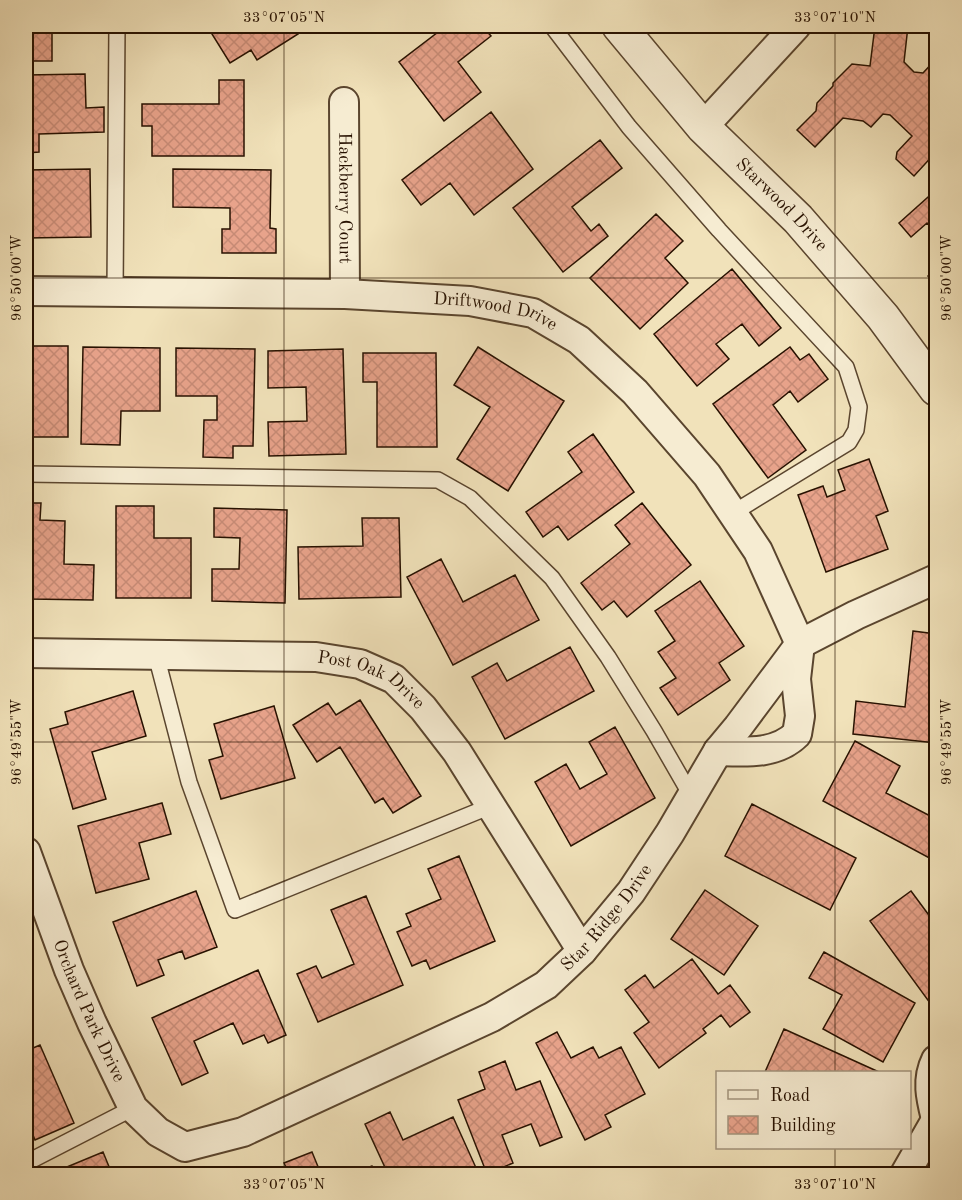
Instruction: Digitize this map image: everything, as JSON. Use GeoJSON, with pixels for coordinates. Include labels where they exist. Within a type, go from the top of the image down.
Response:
{"type":"FeatureCollection","features":[{"type":"Feature","properties":{"kind":"street","name":"Starwood Drive"},"geometry":{"type":"LineString","coordinates":[[619,26],[703,127],[798,219],[883,317],[936,389]]}},
{"type":"Feature","properties":{"kind":"street"},"geometry":{"type":"LineString","coordinates":[[703,127],[796,26]]}},
{"type":"Feature","properties":{"kind":"street","name":"Hackberry Court"},"geometry":{"type":"LineString","coordinates":[[344,102],[345,294]]}},
{"type":"Feature","properties":{"kind":"street","name":"Driftwood Drive"},"geometry":{"type":"LineString","coordinates":[[26,291],[345,294],[470,301],[533,313],[579,340],[635,392],[707,475],[758,551],[800,644]]}},
{"type":"Feature","properties":{"kind":"street","name":"Star Ridge Drive"},"geometry":{"type":"LineString","coordinates":[[185,1147],[243,1132],[492,1017],[546,985],[582,951],[631,892],[692,797],[718,751],[800,644],[855,615],[936,579]]}},
{"type":"Feature","properties":{"kind":"street"},"geometry":{"type":"LineString","coordinates":[[718,751],[741,752],[774,748],[783,745],[797,734],[800,716],[796,679],[800,644]]}},
{"type":"Feature","properties":{"kind":"street","name":"Post Oak Drive"},"geometry":{"type":"LineString","coordinates":[[26,653],[316,657],[360,664],[394,679],[423,708],[458,752],[582,951]]}},
{"type":"Feature","properties":{"kind":"street","name":"Orchard Park Drive"},"geometry":{"type":"LineString","coordinates":[[26,852],[69,970],[96,1033],[133,1108],[158,1132],[185,1147]]}},
{"type":"Feature","properties":{"kind":"street"},"geometry":{"type":"LineString","coordinates":[[905,1174],[936,1119],[929,1091],[936,1060]]}},
{"type":"Feature","properties":{"kind":"lane"},"geometry":{"type":"LineString","coordinates":[[116,292],[117,26]]}},
{"type":"Feature","properties":{"kind":"lane"},"geometry":{"type":"LineString","coordinates":[[552,26],[630,127],[719,230],[846,367],[859,407],[856,430],[849,442],[733,513]]}},
{"type":"Feature","properties":{"kind":"lane"},"geometry":{"type":"LineString","coordinates":[[26,474],[438,480],[470,498],[552,578],[608,657],[692,797]]}},
{"type":"Feature","properties":{"kind":"lane"},"geometry":{"type":"LineString","coordinates":[[156,655],[189,782],[235,910],[491,806]]}},
{"type":"Feature","properties":{"kind":"lane"},"geometry":{"type":"LineString","coordinates":[[26,1163],[133,1108]]}},
{"type":"Feature","properties":{"kind":"building"},"geometry":{"type":"Polygon","coordinates":[[[26,26],[52,26],[52,61],[26,61],[26,26]]]}},
{"type":"Feature","properties":{"kind":"building"},"geometry":{"type":"Polygon","coordinates":[[[207,26],[293,26],[298,34],[257,60],[251,50],[230,63],[207,26]]]}},
{"type":"Feature","properties":{"kind":"building"},"geometry":{"type":"Polygon","coordinates":[[[324,26],[418,26],[418,28],[324,33],[324,26]]]}},
{"type":"Feature","properties":{"kind":"building"},"geometry":{"type":"Polygon","coordinates":[[[446,26],[482,26],[491,36],[458,62],[481,92],[444,121],[399,62],[446,26]]]}},
{"type":"Feature","properties":{"kind":"building"},"geometry":{"type":"Polygon","coordinates":[[[875,26],[908,26],[904,62],[914,72],[923,73],[936,59],[936,152],[914,176],[896,159],[897,152],[912,136],[890,115],[883,114],[871,127],[863,121],[843,118],[815,147],[797,130],[816,111],[817,103],[833,86],[833,83],[852,64],[870,66],[875,26]]]}},
{"type":"Feature","properties":{"kind":"building"},"geometry":{"type":"Polygon","coordinates":[[[85,74],[86,108],[104,107],[104,132],[39,134],[39,152],[26,153],[26,75],[85,74]]]}},
{"type":"Feature","properties":{"kind":"building"},"geometry":{"type":"Polygon","coordinates":[[[219,80],[244,80],[244,156],[152,156],[152,126],[142,126],[142,104],[219,104],[219,80]]]}},
{"type":"Feature","properties":{"kind":"building"},"geometry":{"type":"Polygon","coordinates":[[[491,112],[533,169],[474,215],[450,183],[421,205],[402,180],[491,112]]]}},
{"type":"Feature","properties":{"kind":"building"},"geometry":{"type":"Polygon","coordinates":[[[600,140],[622,168],[572,207],[591,231],[599,224],[608,236],[563,272],[513,208],[600,140]]]}},
{"type":"Feature","properties":{"kind":"building"},"geometry":{"type":"Polygon","coordinates":[[[90,169],[91,237],[26,238],[26,170],[90,169]]]}},
{"type":"Feature","properties":{"kind":"building"},"geometry":{"type":"Polygon","coordinates":[[[173,169],[271,170],[270,228],[276,229],[276,253],[222,253],[222,229],[230,229],[230,208],[173,207],[173,169]]]}},
{"type":"Feature","properties":{"kind":"building"},"geometry":{"type":"Polygon","coordinates":[[[936,190],[936,233],[927,223],[911,237],[899,223],[936,190]]]}},
{"type":"Feature","properties":{"kind":"building"},"geometry":{"type":"Polygon","coordinates":[[[656,214],[683,241],[665,258],[688,283],[640,329],[590,278],[656,214]]]}},
{"type":"Feature","properties":{"kind":"building"},"geometry":{"type":"Polygon","coordinates":[[[936,268],[936,285],[928,276],[936,268]]]}},
{"type":"Feature","properties":{"kind":"building"},"geometry":{"type":"Polygon","coordinates":[[[732,269],[781,328],[759,346],[742,324],[716,344],[729,359],[697,386],[654,334],[732,269]]]}},
{"type":"Feature","properties":{"kind":"building"},"geometry":{"type":"Polygon","coordinates":[[[26,346],[68,346],[68,437],[28,437],[26,346]]]}},
{"type":"Feature","properties":{"kind":"building"},"geometry":{"type":"Polygon","coordinates":[[[83,347],[160,348],[160,411],[121,411],[120,445],[81,444],[83,347]]]}},
{"type":"Feature","properties":{"kind":"building"},"geometry":{"type":"Polygon","coordinates":[[[478,347],[564,401],[508,491],[457,459],[490,407],[454,385],[478,347]]]}},
{"type":"Feature","properties":{"kind":"building"},"geometry":{"type":"Polygon","coordinates":[[[790,347],[800,360],[809,354],[828,379],[798,402],[790,391],[773,405],[806,450],[768,478],[713,404],[790,347]]]}},
{"type":"Feature","properties":{"kind":"building"},"geometry":{"type":"Polygon","coordinates":[[[176,348],[255,349],[253,446],[233,446],[233,458],[203,457],[204,420],[217,420],[217,396],[176,396],[176,348]]]}},
{"type":"Feature","properties":{"kind":"building"},"geometry":{"type":"Polygon","coordinates":[[[343,349],[346,454],[269,456],[268,422],[307,421],[306,387],[268,388],[268,351],[343,349]]]}},
{"type":"Feature","properties":{"kind":"building"},"geometry":{"type":"Polygon","coordinates":[[[363,353],[436,353],[437,447],[377,447],[377,382],[363,382],[363,353]]]}},
{"type":"Feature","properties":{"kind":"building"},"geometry":{"type":"Polygon","coordinates":[[[593,434],[634,492],[568,540],[558,526],[543,537],[526,512],[582,472],[568,452],[593,434]]]}},
{"type":"Feature","properties":{"kind":"building"},"geometry":{"type":"Polygon","coordinates":[[[869,459],[888,511],[876,516],[888,549],[826,572],[798,495],[823,486],[827,497],[845,490],[838,470],[869,459]]]}},
{"type":"Feature","properties":{"kind":"building"},"geometry":{"type":"Polygon","coordinates":[[[26,503],[41,503],[40,520],[65,521],[64,564],[94,565],[93,600],[30,599],[30,583],[26,583],[26,503]]]}},
{"type":"Feature","properties":{"kind":"building"},"geometry":{"type":"Polygon","coordinates":[[[642,503],[691,565],[627,617],[614,601],[602,610],[581,583],[630,544],[615,525],[642,503]]]}},
{"type":"Feature","properties":{"kind":"building"},"geometry":{"type":"Polygon","coordinates":[[[116,506],[154,506],[154,538],[191,538],[191,598],[116,598],[116,506]]]}},
{"type":"Feature","properties":{"kind":"building"},"geometry":{"type":"Polygon","coordinates":[[[214,508],[287,510],[285,603],[212,601],[212,569],[239,569],[240,538],[214,537],[214,508]]]}},
{"type":"Feature","properties":{"kind":"building"},"geometry":{"type":"Polygon","coordinates":[[[362,518],[399,518],[401,597],[299,599],[298,547],[363,546],[362,518]]]}},
{"type":"Feature","properties":{"kind":"building"},"geometry":{"type":"Polygon","coordinates":[[[441,559],[463,602],[515,575],[539,620],[453,665],[407,577],[441,559]]]}},
{"type":"Feature","properties":{"kind":"building"},"geometry":{"type":"Polygon","coordinates":[[[700,581],[744,646],[719,663],[730,680],[678,715],[660,688],[676,678],[658,652],[675,641],[655,611],[700,581]]]}},
{"type":"Feature","properties":{"kind":"building"},"geometry":{"type":"Polygon","coordinates":[[[913,631],[936,634],[936,743],[853,734],[856,701],[905,707],[913,631]]]}},
{"type":"Feature","properties":{"kind":"building"},"geometry":{"type":"Polygon","coordinates":[[[570,647],[594,691],[505,739],[472,677],[497,663],[507,681],[570,647]]]}},
{"type":"Feature","properties":{"kind":"building"},"geometry":{"type":"Polygon","coordinates":[[[133,691],[146,736],[92,752],[106,799],[73,809],[50,729],[68,724],[65,712],[133,691]]]}},
{"type":"Feature","properties":{"kind":"building"},"geometry":{"type":"Polygon","coordinates":[[[360,700],[421,796],[393,813],[383,798],[375,803],[340,747],[317,762],[293,725],[328,703],[336,715],[360,700]]]}},
{"type":"Feature","properties":{"kind":"building"},"geometry":{"type":"Polygon","coordinates":[[[274,706],[295,778],[221,799],[209,760],[223,756],[214,724],[274,706]]]}},
{"type":"Feature","properties":{"kind":"building"},"geometry":{"type":"Polygon","coordinates":[[[615,727],[655,798],[571,846],[535,782],[566,764],[580,789],[607,774],[589,742],[615,727]]]}},
{"type":"Feature","properties":{"kind":"building"},"geometry":{"type":"Polygon","coordinates":[[[855,741],[900,766],[886,793],[936,819],[935,861],[823,801],[855,741]]]}},
{"type":"Feature","properties":{"kind":"building"},"geometry":{"type":"Polygon","coordinates":[[[162,803],[171,834],[139,843],[149,879],[96,893],[78,826],[162,803]]]}},
{"type":"Feature","properties":{"kind":"building"},"geometry":{"type":"Polygon","coordinates":[[[752,804],[856,858],[830,910],[725,856],[752,804]]]}},
{"type":"Feature","properties":{"kind":"building"},"geometry":{"type":"Polygon","coordinates":[[[459,856],[495,941],[430,969],[426,960],[412,966],[397,932],[411,926],[406,914],[441,899],[428,869],[459,856]]]}},
{"type":"Feature","properties":{"kind":"building"},"geometry":{"type":"Polygon","coordinates":[[[705,890],[758,926],[724,975],[671,939],[705,890]]]}},
{"type":"Feature","properties":{"kind":"building"},"geometry":{"type":"Polygon","coordinates":[[[196,891],[217,947],[185,959],[182,951],[158,960],[164,975],[137,986],[113,922],[196,891]]]}},
{"type":"Feature","properties":{"kind":"building"},"geometry":{"type":"Polygon","coordinates":[[[911,891],[934,922],[936,920],[936,998],[930,1003],[870,921],[911,891]]]}},
{"type":"Feature","properties":{"kind":"building"},"geometry":{"type":"Polygon","coordinates":[[[366,896],[403,985],[318,1022],[297,974],[316,966],[322,978],[354,964],[331,910],[366,896]]]}},
{"type":"Feature","properties":{"kind":"building"},"geometry":{"type":"Polygon","coordinates":[[[824,952],[915,1003],[883,1062],[823,1029],[842,995],[809,978],[824,952]]]}},
{"type":"Feature","properties":{"kind":"building"},"geometry":{"type":"Polygon","coordinates":[[[692,959],[718,994],[730,985],[750,1012],[730,1027],[721,1015],[703,1029],[706,1033],[659,1068],[634,1033],[649,1022],[625,990],[645,975],[654,988],[692,959]]]}},
{"type":"Feature","properties":{"kind":"building"},"geometry":{"type":"Polygon","coordinates":[[[258,970],[286,1035],[268,1043],[264,1035],[243,1044],[233,1023],[194,1041],[208,1073],[182,1085],[152,1018],[258,970]]]}},
{"type":"Feature","properties":{"kind":"building"},"geometry":{"type":"Polygon","coordinates":[[[26,1004],[33,1023],[26,1026],[26,1004]]]}},
{"type":"Feature","properties":{"kind":"building"},"geometry":{"type":"Polygon","coordinates":[[[784,1029],[877,1071],[765,1071],[784,1029]]]}},
{"type":"Feature","properties":{"kind":"building"},"geometry":{"type":"Polygon","coordinates":[[[557,1032],[571,1058],[593,1047],[599,1058],[621,1047],[645,1094],[605,1115],[611,1127],[585,1140],[536,1043],[557,1032]]]}},
{"type":"Feature","properties":{"kind":"building"},"geometry":{"type":"Polygon","coordinates":[[[40,1045],[74,1123],[35,1140],[26,1118],[26,1051],[40,1045]]]}},
{"type":"Feature","properties":{"kind":"building"},"geometry":{"type":"Polygon","coordinates":[[[505,1061],[516,1090],[540,1081],[562,1137],[540,1146],[531,1124],[502,1135],[513,1163],[487,1174],[458,1100],[485,1089],[479,1072],[505,1061]]]}},
{"type":"Feature","properties":{"kind":"building"},"geometry":{"type":"Polygon","coordinates":[[[390,1112],[403,1140],[453,1117],[477,1170],[468,1174],[388,1174],[365,1124],[390,1112]]]}},
{"type":"Feature","properties":{"kind":"building"},"geometry":{"type":"Polygon","coordinates":[[[103,1152],[112,1174],[50,1174],[103,1152]]]}},
{"type":"Feature","properties":{"kind":"building"},"geometry":{"type":"Polygon","coordinates":[[[312,1152],[321,1174],[289,1174],[284,1163],[312,1152]]]}},
{"type":"Feature","properties":{"kind":"building"},"geometry":{"type":"Polygon","coordinates":[[[372,1166],[376,1174],[352,1174],[372,1166]]]}}]}
